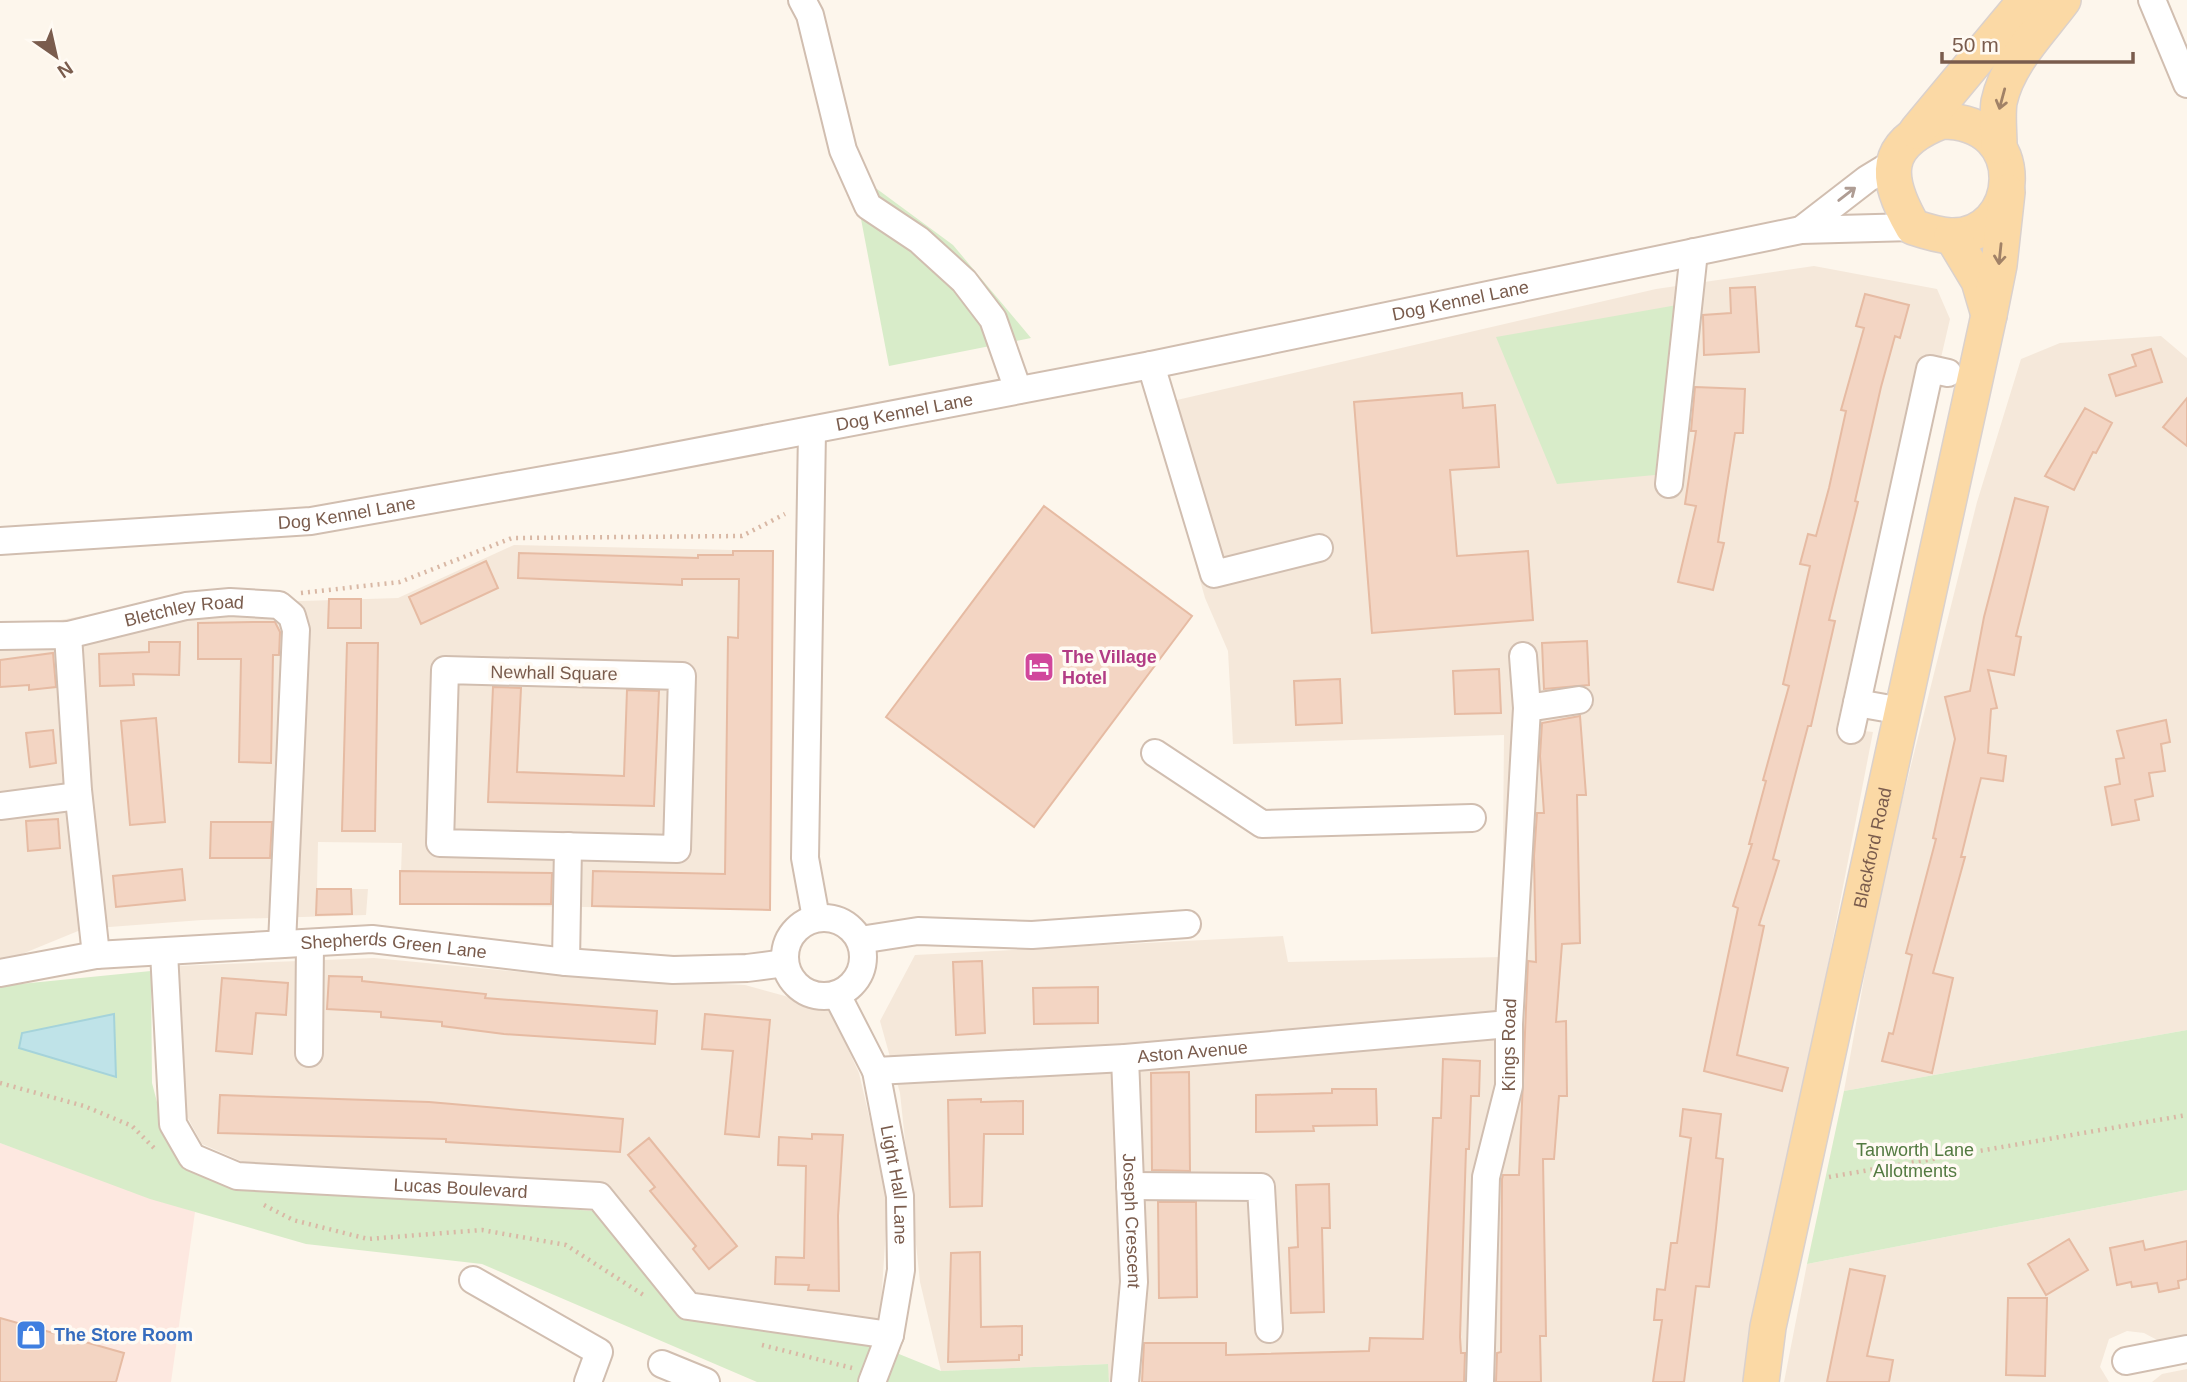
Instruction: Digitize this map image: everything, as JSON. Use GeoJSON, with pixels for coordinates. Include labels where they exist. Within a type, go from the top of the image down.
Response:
{"type":"FeatureCollection","features":[{"type":"Feature","properties":{"kind":"main road"},"geometry":{"type":"LineString","coordinates":[[2026,0],[1905,143],[1895,162],[1893,178],[1896,197],[1913,227],[1952,236],[1983,227],[1998,211],[2007,192],[2008,174],[1999,146],[1999,102],[2021,54],[2063,0]]}},
{"type":"Feature","properties":{"kind":"main road"},"geometry":{"type":"LineString","coordinates":[[1917,131],[1942,121],[1958,121],[1974,125],[1999,146]]}},
{"type":"Feature","properties":{"kind":"main road","name":"Blackford Road"},"geometry":{"type":"LineString","coordinates":[[1760,1382],[1768,1327],[1989,315],[1999,265],[2007,192]]}},
{"type":"Feature","properties":{"kind":"main road","name":"Blackford Road"},"geometry":{"type":"LineString","coordinates":[[1952,236],[1979,281],[1989,315]]}},
{"type":"Feature","properties":{"kind":"street"},"geometry":{"type":"LineString","coordinates":[[802,0],[810,15],[843,150],[869,206],[919,240],[964,281],[993,319],[1018,390]]}},
{"type":"Feature","properties":{"kind":"street"},"geometry":{"type":"LineString","coordinates":[[2149,5],[2187,84]]}},
{"type":"Feature","properties":{"kind":"street","name":"Dog Kennel Lane"},"geometry":{"type":"LineString","coordinates":[[1801,230],[1867,179],[1895,162]]}},
{"type":"Feature","properties":{"kind":"street","name":"Dog Kennel Lane"},"geometry":{"type":"LineString","coordinates":[[0,541],[311,521],[811,431],[1151,365],[1801,230],[1913,227]]}},
{"type":"Feature","properties":{"kind":"street"},"geometry":{"type":"LineString","coordinates":[[1669,484],[1694,252]]}},
{"type":"Feature","properties":{"kind":"street"},"geometry":{"type":"LineString","coordinates":[[1151,365],[1214,574],[1319,548]]}},
{"type":"Feature","properties":{"kind":"street"},"geometry":{"type":"LineString","coordinates":[[1852,730],[1930,369],[1948,373]]}},
{"type":"Feature","properties":{"kind":"street"},"geometry":{"type":"LineString","coordinates":[[811,431],[805,859],[816,918]]}},
{"type":"Feature","properties":{"kind":"street","name":"Bletchley Road"},"geometry":{"type":"LineString","coordinates":[[0,636],[68,635],[186,606],[230,602],[279,605]]}},
{"type":"Feature","properties":{"kind":"street"},"geometry":{"type":"LineString","coordinates":[[279,605],[292,616],[296,630],[282,944]]}},
{"type":"Feature","properties":{"kind":"street"},"geometry":{"type":"LineString","coordinates":[[68,635],[78,796],[96,955]]}},
{"type":"Feature","properties":{"kind":"street","name":"Kings Road"},"geometry":{"type":"LineString","coordinates":[[1480,1382],[1486,1177],[1509,1086],[1509,1024],[1527,708],[1523,656]]}},
{"type":"Feature","properties":{"kind":"street","name":"Newhall Square"},"geometry":{"type":"LineString","coordinates":[[445,670],[682,676],[677,849],[568,846],[440,843],[445,670]]}},
{"type":"Feature","properties":{"kind":"street"},"geometry":{"type":"LineString","coordinates":[[1527,708],[1579,700]]}},
{"type":"Feature","properties":{"kind":"street"},"geometry":{"type":"LineString","coordinates":[[1857,703],[1902,711]]}},
{"type":"Feature","properties":{"kind":"street"},"geometry":{"type":"LineString","coordinates":[[1155,753],[1262,824],[1472,818]]}},
{"type":"Feature","properties":{"kind":"street"},"geometry":{"type":"LineString","coordinates":[[0,806],[78,796]]}},
{"type":"Feature","properties":{"kind":"street"},"geometry":{"type":"LineString","coordinates":[[566,962],[568,846]]}},
{"type":"Feature","properties":{"kind":"street"},"geometry":{"type":"LineString","coordinates":[[816,918],[842,921],[860,940],[863,964],[859,975],[837,995],[818,996],[806,992],[796,984],[785,962],[789,939],[805,922],[816,918]]}},
{"type":"Feature","properties":{"kind":"street"},"geometry":{"type":"LineString","coordinates":[[860,940],[918,931],[1032,935],[1186,924]]}},
{"type":"Feature","properties":{"kind":"street","name":"Shepherds Green Lane"},"geometry":{"type":"LineString","coordinates":[[0,974],[96,955],[372,939],[566,962],[673,970],[747,968],[785,962]]}},
{"type":"Feature","properties":{"kind":"street"},"geometry":{"type":"LineString","coordinates":[[309,1053],[310,943]]}},
{"type":"Feature","properties":{"kind":"street","name":"Lucas Boulevard"},"geometry":{"type":"LineString","coordinates":[[164,952],[173,1124],[192,1157],[237,1177],[599,1196],[688,1306],[890,1335]]}},
{"type":"Feature","properties":{"kind":"street","name":"Light Hall Lane"},"geometry":{"type":"LineString","coordinates":[[837,995],[876,1071],[901,1196],[901,1270],[890,1335],[874,1378]]}},
{"type":"Feature","properties":{"kind":"street","name":"Aston Avenue"},"geometry":{"type":"LineString","coordinates":[[876,1071],[1125,1058],[1509,1024]]}},
{"type":"Feature","properties":{"kind":"street","name":"Joseph Crescent"},"geometry":{"type":"LineString","coordinates":[[1125,1058],[1134,1282],[1125,1382]]}},
{"type":"Feature","properties":{"kind":"street"},"geometry":{"type":"LineString","coordinates":[[1130,1186],[1261,1187],[1269,1329]]}},
{"type":"Feature","properties":{"kind":"street"},"geometry":{"type":"LineString","coordinates":[[473,1280],[599,1352],[588,1382]]}},
{"type":"Feature","properties":{"kind":"street"},"geometry":{"type":"LineString","coordinates":[[2126,1361],[2187,1349]]}},
{"type":"Feature","properties":{"kind":"street"},"geometry":{"type":"LineString","coordinates":[[662,1364],[706,1382]]}},
{"type":"Feature","properties":{"kind":"path"},"geometry":{"type":"LineString","coordinates":[[279,605],[307,590],[400,582],[512,538],[743,536],[810,501]]}},
{"type":"Feature","properties":{"kind":"path"},"geometry":{"type":"LineString","coordinates":[[0,1083],[85,1106],[132,1126],[159,1152]]}},
{"type":"Feature","properties":{"kind":"path"},"geometry":{"type":"LineString","coordinates":[[1800,1182],[2187,1115]]}},
{"type":"Feature","properties":{"kind":"path"},"geometry":{"type":"LineString","coordinates":[[254,1203],[293,1220],[368,1239],[482,1230],[566,1245],[657,1304]]}},
{"type":"Feature","properties":{"kind":"path"},"geometry":{"type":"LineString","coordinates":[[757,1343],[874,1378]]}},
{"type":"Feature","properties":{"kind":"shaded area"},"geometry":{"type":"Polygon","coordinates":[[[1814,266],[1937,289],[1950,319],[1940,362],[1920,361],[1836,728],[1873,732],[1804,1088],[1742,1382],[1109,1382],[1107,1364],[941,1371],[920,1282],[900,1093],[880,1021],[915,955],[1283,936],[1288,962],[1502,957],[1504,735],[1233,744],[1228,651],[1205,598],[1151,406],[1656,289],[1814,266]]]}},
{"type":"Feature","properties":{"kind":"shaded area"},"geometry":{"type":"Polygon","coordinates":[[[2161,336],[2187,358],[2187,1030],[1844,1091],[1880,889],[1977,502],[2021,359],[2060,343],[2161,336]]]}},
{"type":"Feature","properties":{"kind":"shaded area"},"geometry":{"type":"Polygon","coordinates":[[[514,545],[773,551],[770,910],[400,904],[402,843],[318,842],[317,889],[368,889],[366,915],[202,920],[83,929],[0,963],[0,627],[22,627],[137,606],[398,598],[514,545]]]}},
{"type":"Feature","properties":{"kind":"shaded area"},"geometry":{"type":"Polygon","coordinates":[[[374,958],[562,976],[745,985],[829,1008],[859,1073],[888,1198],[880,1320],[695,1292],[605,1183],[243,1162],[202,1144],[184,1111],[176,966],[374,958]]]}},
{"type":"Feature","properties":{"kind":"shaded area"},"geometry":{"type":"Polygon","coordinates":[[[0,1143],[195,1212],[171,1382],[0,1382],[0,1143]]]}},
{"type":"Feature","properties":{"kind":"shaded area"},"geometry":{"type":"Polygon","coordinates":[[[2187,1190],[2187,1335],[2159,1341],[2144,1333],[2127,1331],[2109,1339],[2100,1367],[2109,1382],[1784,1382],[1807,1264],[2187,1190]]]}},
{"type":"Feature","properties":{"kind":"shaded area"},"geometry":{"type":"Polygon","coordinates":[[[2187,1369],[2187,1382],[2152,1382],[2162,1374],[2187,1369]]]}},
{"type":"Feature","properties":{"kind":"green space"},"geometry":{"type":"Polygon","coordinates":[[[877,189],[953,245],[1031,338],[889,366],[861,219],[877,189]]]}},
{"type":"Feature","properties":{"kind":"green space"},"geometry":{"type":"Polygon","coordinates":[[[1677,305],[1655,475],[1557,484],[1496,337],[1677,305]]]}},
{"type":"Feature","properties":{"kind":"green space"},"geometry":{"type":"Polygon","coordinates":[[[151,971],[152,1083],[163,1125],[224,1185],[594,1211],[684,1313],[873,1342],[858,1382],[757,1382],[482,1264],[306,1244],[150,1199],[0,1143],[0,986],[151,971]]]}},
{"type":"Feature","properties":{"kind":"green space","name":"Tanworth Lane Allotments"},"geometry":{"type":"Polygon","coordinates":[[[2187,1030],[2187,1190],[1807,1264],[1844,1091],[2187,1030]]]}},
{"type":"Feature","properties":{"kind":"green space"},"geometry":{"type":"Polygon","coordinates":[[[894,1352],[941,1371],[1108,1364],[1109,1382],[883,1382],[894,1352]]]}},
{"type":"Feature","properties":{"kind":"water"},"geometry":{"type":"Polygon","coordinates":[[[114,1014],[116,1077],[19,1048],[22,1033],[114,1014]]]}},
{"type":"Feature","properties":{"kind":"building"},"geometry":{"type":"Polygon","coordinates":[[[1755,287],[1759,352],[1704,355],[1703,315],[1731,313],[1730,288],[1755,287]]]}},
{"type":"Feature","properties":{"kind":"building"},"geometry":{"type":"Polygon","coordinates":[[[1865,294],[1909,305],[1900,338],[1895,336],[1881,387],[1855,501],[1858,502],[1829,620],[1835,621],[1811,726],[1808,726],[1773,859],[1779,861],[1759,925],[1764,926],[1737,1055],[1788,1068],[1782,1091],[1704,1071],[1738,908],[1733,906],[1752,844],[1749,844],[1766,781],[1763,780],[1789,686],[1783,684],[1810,566],[1800,564],[1808,534],[1816,536],[1829,488],[1846,411],[1841,410],[1864,328],[1856,326],[1865,294]]]}},
{"type":"Feature","properties":{"kind":"building"},"geometry":{"type":"Polygon","coordinates":[[[2151,349],[2162,382],[2116,396],[2109,375],[2136,366],[2132,355],[2151,349]]]}},
{"type":"Feature","properties":{"kind":"building"},"geometry":{"type":"Polygon","coordinates":[[[1695,387],[1745,389],[1743,433],[1735,433],[1718,542],[1724,543],[1713,590],[1678,582],[1696,506],[1685,504],[1696,431],[1691,431],[1695,387]]]}},
{"type":"Feature","properties":{"kind":"building"},"geometry":{"type":"Polygon","coordinates":[[[1462,393],[1463,408],[1495,405],[1499,467],[1450,470],[1457,556],[1528,551],[1533,620],[1372,633],[1354,402],[1462,393]]]}},
{"type":"Feature","properties":{"kind":"building"},"geometry":{"type":"Polygon","coordinates":[[[2187,398],[2187,446],[2163,427],[2187,398]]]}},
{"type":"Feature","properties":{"kind":"building"},"geometry":{"type":"Polygon","coordinates":[[[2085,408],[2112,423],[2096,453],[2093,452],[2074,490],[2045,476],[2085,408]]]}},
{"type":"Feature","properties":{"kind":"building"},"geometry":{"type":"Polygon","coordinates":[[[2015,498],[2048,507],[2016,636],[2021,637],[2014,675],[1988,670],[1997,708],[1991,709],[1988,753],[2006,756],[2003,781],[1981,778],[1961,857],[1965,857],[1933,973],[1953,978],[1932,1073],[1882,1061],[1889,1033],[1893,1034],[1912,955],[1906,953],[1936,839],[1933,838],[1955,739],[1945,697],[1970,691],[1984,617],[2015,498]]]}},
{"type":"Feature","properties":{"kind":"building","name":"The Village Hotel"},"geometry":{"type":"Polygon","coordinates":[[[1044,506],[1192,616],[1034,827],[886,717],[1044,506]]]}},
{"type":"Feature","properties":{"kind":"building"},"geometry":{"type":"Polygon","coordinates":[[[733,551],[773,551],[770,910],[592,906],[593,871],[725,874],[728,637],[738,638],[739,579],[682,579],[682,585],[518,578],[519,553],[698,558],[698,555],[733,555],[733,551]]]}},
{"type":"Feature","properties":{"kind":"building"},"geometry":{"type":"Polygon","coordinates":[[[486,561],[498,588],[421,624],[409,597],[486,561]]]}},
{"type":"Feature","properties":{"kind":"building"},"geometry":{"type":"Polygon","coordinates":[[[329,599],[361,599],[361,628],[328,628],[329,599]]]}},
{"type":"Feature","properties":{"kind":"building"},"geometry":{"type":"Polygon","coordinates":[[[275,622],[280,632],[279,655],[273,655],[271,763],[239,762],[241,659],[198,659],[198,623],[275,622]]]}},
{"type":"Feature","properties":{"kind":"building"},"geometry":{"type":"Polygon","coordinates":[[[1587,641],[1589,685],[1544,689],[1542,643],[1587,641]]]}},
{"type":"Feature","properties":{"kind":"building"},"geometry":{"type":"Polygon","coordinates":[[[149,642],[180,642],[179,675],[133,674],[134,685],[100,686],[99,654],[149,652],[149,642]]]}},
{"type":"Feature","properties":{"kind":"building"},"geometry":{"type":"Polygon","coordinates":[[[347,643],[378,643],[375,831],[342,831],[347,643]]]}},
{"type":"Feature","properties":{"kind":"building"},"geometry":{"type":"Polygon","coordinates":[[[53,653],[56,687],[29,690],[29,685],[0,687],[0,660],[53,653]]]}},
{"type":"Feature","properties":{"kind":"building"},"geometry":{"type":"Polygon","coordinates":[[[1499,669],[1501,713],[1455,714],[1453,671],[1499,669]]]}},
{"type":"Feature","properties":{"kind":"building"},"geometry":{"type":"Polygon","coordinates":[[[1340,679],[1342,723],[1296,725],[1294,681],[1340,679]]]}},
{"type":"Feature","properties":{"kind":"building"},"geometry":{"type":"Polygon","coordinates":[[[493,687],[521,688],[517,772],[624,776],[627,690],[659,691],[654,806],[488,802],[493,687]]]}},
{"type":"Feature","properties":{"kind":"building"},"geometry":{"type":"Polygon","coordinates":[[[1580,716],[1586,795],[1577,795],[1580,943],[1562,944],[1556,1022],[1566,1021],[1567,1096],[1559,1096],[1554,1159],[1543,1159],[1546,1336],[1540,1336],[1541,1382],[1496,1382],[1497,1353],[1501,1352],[1502,1179],[1503,1175],[1519,1175],[1528,961],[1536,962],[1534,856],[1537,813],[1544,813],[1540,756],[1542,723],[1580,716]]]}},
{"type":"Feature","properties":{"kind":"building"},"geometry":{"type":"Polygon","coordinates":[[[156,718],[165,822],[130,825],[121,721],[156,718]]]}},
{"type":"Feature","properties":{"kind":"building"},"geometry":{"type":"Polygon","coordinates":[[[2166,720],[2170,742],[2161,744],[2165,771],[2149,773],[2153,796],[2135,800],[2139,820],[2112,825],[2105,787],[2120,784],[2116,759],[2124,758],[2117,731],[2166,720]]]}},
{"type":"Feature","properties":{"kind":"building"},"geometry":{"type":"Polygon","coordinates":[[[53,730],[56,763],[30,767],[26,733],[53,730]]]}},
{"type":"Feature","properties":{"kind":"building"},"geometry":{"type":"Polygon","coordinates":[[[58,819],[60,848],[28,851],[26,821],[58,819]]]}},
{"type":"Feature","properties":{"kind":"building"},"geometry":{"type":"Polygon","coordinates":[[[211,822],[272,822],[270,858],[210,858],[211,822]]]}},
{"type":"Feature","properties":{"kind":"building"},"geometry":{"type":"Polygon","coordinates":[[[182,869],[185,900],[116,907],[113,876],[182,869]]]}},
{"type":"Feature","properties":{"kind":"building"},"geometry":{"type":"Polygon","coordinates":[[[400,871],[552,873],[551,904],[400,904],[400,871]]]}},
{"type":"Feature","properties":{"kind":"building"},"geometry":{"type":"Polygon","coordinates":[[[317,889],[351,889],[352,914],[316,915],[317,889]]]}},
{"type":"Feature","properties":{"kind":"building"},"geometry":{"type":"Polygon","coordinates":[[[982,961],[985,1033],[956,1035],[953,962],[982,961]]]}},
{"type":"Feature","properties":{"kind":"building"},"geometry":{"type":"Polygon","coordinates":[[[329,976],[362,977],[362,981],[486,994],[485,998],[657,1011],[655,1044],[504,1034],[442,1026],[442,1022],[381,1017],[381,1012],[327,1009],[329,976]]]}},
{"type":"Feature","properties":{"kind":"building"},"geometry":{"type":"Polygon","coordinates":[[[222,978],[288,983],[286,1015],[256,1013],[252,1054],[216,1051],[222,978]]]}},
{"type":"Feature","properties":{"kind":"building"},"geometry":{"type":"Polygon","coordinates":[[[1098,987],[1098,1023],[1034,1024],[1033,988],[1098,987]]]}},
{"type":"Feature","properties":{"kind":"building"},"geometry":{"type":"Polygon","coordinates":[[[705,1014],[770,1020],[759,1137],[725,1134],[733,1051],[702,1049],[705,1014]]]}},
{"type":"Feature","properties":{"kind":"building"},"geometry":{"type":"Polygon","coordinates":[[[1443,1059],[1480,1061],[1479,1096],[1471,1096],[1469,1149],[1466,1149],[1460,1337],[1461,1353],[1465,1353],[1464,1382],[1142,1382],[1144,1343],[1226,1343],[1226,1355],[1369,1351],[1370,1338],[1423,1339],[1433,1118],[1441,1118],[1443,1059]]]}},
{"type":"Feature","properties":{"kind":"building"},"geometry":{"type":"Polygon","coordinates":[[[1189,1072],[1190,1171],[1152,1170],[1151,1073],[1189,1072]]]}},
{"type":"Feature","properties":{"kind":"building"},"geometry":{"type":"Polygon","coordinates":[[[1332,1089],[1376,1089],[1377,1125],[1313,1126],[1314,1131],[1256,1132],[1256,1095],[1332,1093],[1332,1089]]]}},
{"type":"Feature","properties":{"kind":"building"},"geometry":{"type":"Polygon","coordinates":[[[220,1095],[429,1102],[623,1119],[620,1152],[446,1142],[446,1139],[218,1133],[220,1095]]]}},
{"type":"Feature","properties":{"kind":"building"},"geometry":{"type":"Polygon","coordinates":[[[981,1099],[981,1102],[1023,1101],[1023,1134],[984,1134],[982,1206],[950,1207],[948,1100],[981,1099]]]}},
{"type":"Feature","properties":{"kind":"building"},"geometry":{"type":"Polygon","coordinates":[[[1683,1109],[1721,1114],[1716,1158],[1723,1159],[1716,1228],[1709,1287],[1696,1286],[1684,1382],[1653,1382],[1662,1320],[1654,1320],[1657,1289],[1665,1290],[1671,1243],[1677,1243],[1691,1138],[1680,1136],[1683,1109]]]}},
{"type":"Feature","properties":{"kind":"building"},"geometry":{"type":"Polygon","coordinates":[[[812,1134],[843,1135],[838,1216],[839,1291],[808,1290],[809,1285],[775,1284],[776,1257],[804,1258],[806,1166],[778,1165],[779,1137],[812,1139],[812,1134]]]}},
{"type":"Feature","properties":{"kind":"building"},"geometry":{"type":"Polygon","coordinates":[[[649,1138],[737,1246],[709,1269],[693,1249],[696,1246],[650,1191],[655,1187],[628,1155],[649,1138]]]}},
{"type":"Feature","properties":{"kind":"building"},"geometry":{"type":"Polygon","coordinates":[[[1329,1184],[1330,1228],[1322,1228],[1324,1312],[1291,1313],[1289,1248],[1298,1247],[1296,1185],[1329,1184]]]}},
{"type":"Feature","properties":{"kind":"building"},"geometry":{"type":"Polygon","coordinates":[[[1158,1202],[1196,1202],[1197,1297],[1159,1298],[1158,1202]]]}},
{"type":"Feature","properties":{"kind":"building"},"geometry":{"type":"Polygon","coordinates":[[[2069,1239],[2088,1270],[2046,1295],[2028,1264],[2069,1239]]]}},
{"type":"Feature","properties":{"kind":"building"},"geometry":{"type":"Polygon","coordinates":[[[2143,1241],[2145,1250],[2187,1241],[2187,1279],[2178,1281],[2179,1288],[2159,1292],[2157,1283],[2132,1287],[2131,1282],[2117,1285],[2110,1248],[2143,1241]]]}},
{"type":"Feature","properties":{"kind":"building"},"geometry":{"type":"Polygon","coordinates":[[[980,1252],[981,1327],[1022,1326],[1022,1355],[1019,1355],[1019,1360],[948,1362],[951,1253],[980,1252]]]}},
{"type":"Feature","properties":{"kind":"building"},"geometry":{"type":"Polygon","coordinates":[[[1850,1269],[1885,1276],[1867,1356],[1893,1360],[1889,1382],[1827,1382],[1850,1269]]]}},
{"type":"Feature","properties":{"kind":"building"},"geometry":{"type":"Polygon","coordinates":[[[2008,1298],[2047,1298],[2045,1376],[2006,1375],[2008,1298]]]}},
{"type":"Feature","properties":{"kind":"building","name":"The Store Room"},"geometry":{"type":"Polygon","coordinates":[[[0,1318],[124,1353],[116,1382],[0,1382],[0,1318]]]}},
{"type":"Feature","properties":{"kind":"place","name":"The Village Hotel"},"geometry":{"type":"Point","coordinates":[1039,667]}},
{"type":"Feature","properties":{"kind":"place","name":"The Store Room"},"geometry":{"type":"Point","coordinates":[31,1335]}}]}
